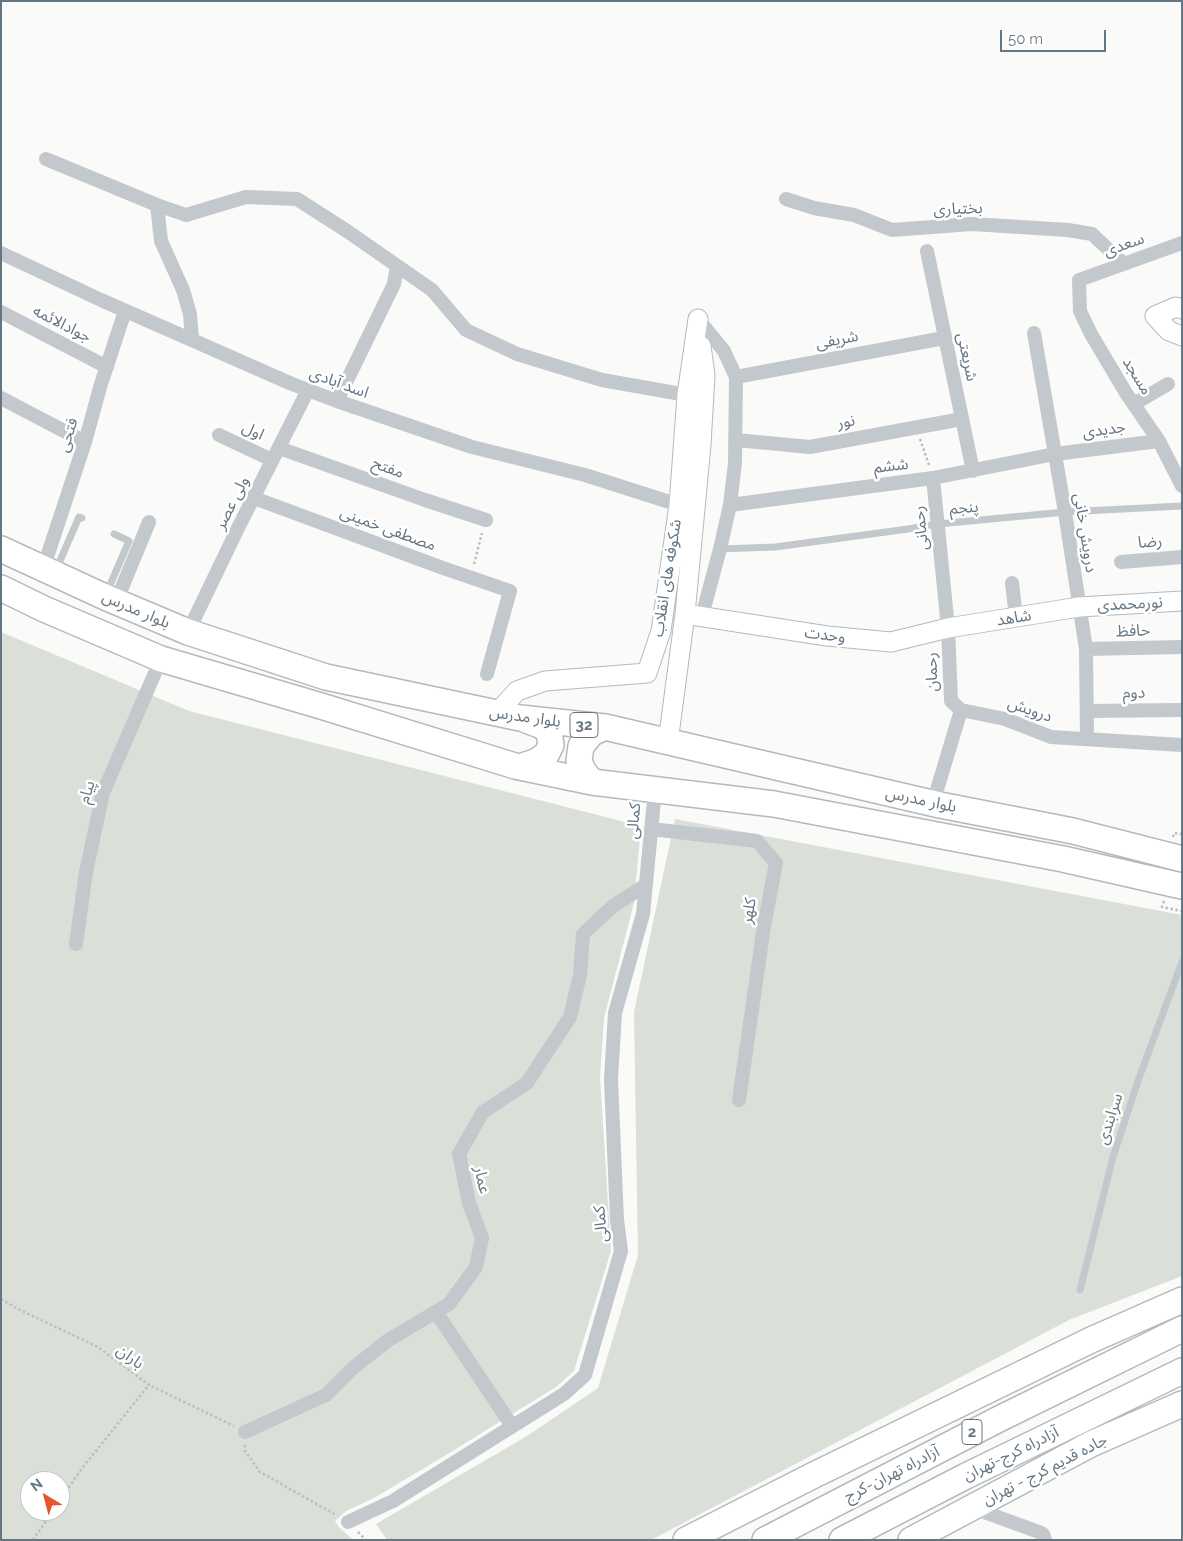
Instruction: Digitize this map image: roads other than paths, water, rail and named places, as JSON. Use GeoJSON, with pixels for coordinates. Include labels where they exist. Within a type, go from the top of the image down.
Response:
{"type":"FeatureCollection","features":[{"type":"Feature","properties":{"kind":"highway","name":"بلوار مدرس"},"geometry":{"type":"LineString","coordinates":[[1,549],[111,600],[188,632],[326,677],[496,714],[604,727],[933,803],[1073,831],[1182,859]]}},
{"type":"Feature","properties":{"kind":"highway","name":"بلوار مدرس"},"geometry":{"type":"LineString","coordinates":[[1,588],[44,609],[162,659],[519,767],[592,782],[774,804],[1062,858],[1182,886]]}},
{"type":"Feature","properties":{"kind":"highway"},"geometry":{"type":"LineString","coordinates":[[519,767],[535,762],[546,755],[551,746],[549,732],[542,726],[520,718]]}},
{"type":"Feature","properties":{"kind":"highway"},"geometry":{"type":"LineString","coordinates":[[592,782],[583,771],[579,761],[581,746],[592,733],[604,727]]}},
{"type":"Feature","properties":{"kind":"highway"},"geometry":{"type":"LineString","coordinates":[[686,1540],[814,1475],[1091,1340],[1182,1300]]}},
{"type":"Feature","properties":{"kind":"highway","name":"آزادراه تهران-کرج"},"geometry":{"type":"LineString","coordinates":[[765,1540],[999,1418],[1182,1330]]}},
{"type":"Feature","properties":{"kind":"highway","name":"آزادراه کرج-تهران"},"geometry":{"type":"LineString","coordinates":[[842,1540],[966,1476],[1182,1371]]}},
{"type":"Feature","properties":{"kind":"highway","name":"جاده قدیم کرج - تهران"},"geometry":{"type":"LineString","coordinates":[[911,1540],[1091,1444],[1182,1404]]}},
{"type":"Feature","properties":{"kind":"highway","name":"جاده قدیم کرج - تهران"},"geometry":{"type":"LineString","coordinates":[[934,1540],[1094,1453],[1182,1415]]}},
{"type":"Feature","properties":{"kind":"street"},"geometry":{"type":"LineString","coordinates":[[46,159],[186,215],[246,196],[297,200],[347,231],[432,290],[466,330],[517,354],[602,380],[687,395]]}},
{"type":"Feature","properties":{"kind":"street","name":"بختیاری"},"geometry":{"type":"LineString","coordinates":[[786,199],[814,208],[854,215],[892,230],[972,224],[1068,230],[1092,234],[1124,264]]}},
{"type":"Feature","properties":{"kind":"street"},"geometry":{"type":"LineString","coordinates":[[157,205],[162,241],[183,290],[190,314],[192,340]]}},
{"type":"Feature","properties":{"kind":"street","name":"سعدی"},"geometry":{"type":"LineString","coordinates":[[1079,280],[1182,243]]}},
{"type":"Feature","properties":{"kind":"street","name":"شریعتی"},"geometry":{"type":"LineString","coordinates":[[927,251],[973,471]]}},
{"type":"Feature","properties":{"kind":"street","name":"اسد آبادی"},"geometry":{"type":"LineString","coordinates":[[1,253],[126,311],[337,401],[472,447],[585,475],[679,505]]}},
{"type":"Feature","properties":{"kind":"street"},"geometry":{"type":"LineString","coordinates":[[337,401],[394,284],[397,266]]}},
{"type":"Feature","properties":{"kind":"street","name":"مسجد"},"geometry":{"type":"LineString","coordinates":[[1079,280],[1080,311],[1091,334],[1159,441],[1182,486]]}},
{"type":"Feature","properties":{"kind":"street"},"geometry":{"type":"LineString","coordinates":[[1182,309],[1176,307],[1155,316],[1169,331],[1182,336]]}},
{"type":"Feature","properties":{"kind":"street","name":"فتحی"},"geometry":{"type":"LineString","coordinates":[[49,571],[107,367],[126,311]]}},
{"type":"Feature","properties":{"kind":"street","name":"جوادالائمه"},"geometry":{"type":"LineString","coordinates":[[1,312],[107,367]]}},
{"type":"Feature","properties":{"kind":"street","name":"شکوفه های انقلاب"},"geometry":{"type":"LineString","coordinates":[[496,714],[517,691],[545,681],[647,673],[661,631],[679,505],[687,395],[698,319]]}},
{"type":"Feature","properties":{"kind":"street","name":"شکوفه های انقلاب"},"geometry":{"type":"LineString","coordinates":[[693,615],[720,550],[730,505],[736,440],[736,377],[724,351],[698,319]]}},
{"type":"Feature","properties":{"kind":"street","name":"شکوفه های انقلاب"},"geometry":{"type":"LineString","coordinates":[[668,742],[693,615],[705,375],[698,319]]}},
{"type":"Feature","properties":{"kind":"street","name":"درویش خانی"},"geometry":{"type":"LineString","coordinates":[[1034,333],[1065,512],[1086,649],[1087,739]]}},
{"type":"Feature","properties":{"kind":"street","name":"شریفی"},"geometry":{"type":"LineString","coordinates":[[736,377],[944,338]]}},
{"type":"Feature","properties":{"kind":"street"},"geometry":{"type":"LineString","coordinates":[[1134,404],[1168,384]]}},
{"type":"Feature","properties":{"kind":"street","name":"ولی عصر"},"geometry":{"type":"LineString","coordinates":[[188,632],[308,390]]}},
{"type":"Feature","properties":{"kind":"street"},"geometry":{"type":"LineString","coordinates":[[1,398],[85,442]]}},
{"type":"Feature","properties":{"kind":"street","name":"نور"},"geometry":{"type":"LineString","coordinates":[[736,440],[810,447],[962,419]]}},
{"type":"Feature","properties":{"kind":"street","name":"اول"},"geometry":{"type":"LineString","coordinates":[[219,435],[276,454]]}},
{"type":"Feature","properties":{"kind":"street","name":"جدیدی"},"geometry":{"type":"LineString","coordinates":[[1055,454],[1159,441]]}},
{"type":"Feature","properties":{"kind":"street","name":"مفتح"},"geometry":{"type":"LineString","coordinates":[[276,454],[486,520]]}},
{"type":"Feature","properties":{"kind":"street","name":"ششم"},"geometry":{"type":"LineString","coordinates":[[730,505],[933,478],[1055,454]]}},
{"type":"Feature","properties":{"kind":"street","name":"رحمانی"},"geometry":{"type":"LineString","coordinates":[[933,478],[948,628]]}},
{"type":"Feature","properties":{"kind":"street","name":"مصطفی خمینی"},"geometry":{"type":"LineString","coordinates":[[254,498],[510,591],[487,674]]}},
{"type":"Feature","properties":{"kind":"street"},"geometry":{"type":"LineString","coordinates":[[111,600],[149,522]]}},
{"type":"Feature","properties":{"kind":"street","name":"رضا"},"geometry":{"type":"LineString","coordinates":[[1121,562],[1182,556]]}},
{"type":"Feature","properties":{"kind":"street"},"geometry":{"type":"LineString","coordinates":[[1012,583],[1016,617]]}},
{"type":"Feature","properties":{"kind":"street","name":"نورمحمدی"},"geometry":{"type":"LineString","coordinates":[[1079,607],[1182,601]]}},
{"type":"Feature","properties":{"kind":"street","name":"شاهد"},"geometry":{"type":"LineString","coordinates":[[948,628],[1079,607]]}},
{"type":"Feature","properties":{"kind":"street","name":"وحدت"},"geometry":{"type":"LineString","coordinates":[[693,615],[827,636],[891,642],[948,628]]}},
{"type":"Feature","properties":{"kind":"street","name":"رحمان"},"geometry":{"type":"LineString","coordinates":[[948,628],[951,701],[961,710]]}},
{"type":"Feature","properties":{"kind":"street","name":"حافظ"},"geometry":{"type":"LineString","coordinates":[[1086,649],[1182,647]]}},
{"type":"Feature","properties":{"kind":"street","name":"پیام"},"geometry":{"type":"LineString","coordinates":[[76,944],[86,872],[103,793],[162,659]]}},
{"type":"Feature","properties":{"kind":"street"},"geometry":{"type":"LineString","coordinates":[[933,803],[961,710]]}},
{"type":"Feature","properties":{"kind":"street","name":"درویش"},"geometry":{"type":"LineString","coordinates":[[961,710],[1005,719],[1051,737],[1182,745]]}},
{"type":"Feature","properties":{"kind":"street","name":"دوم"},"geometry":{"type":"LineString","coordinates":[[1087,711],[1182,710]]}},
{"type":"Feature","properties":{"kind":"street","name":"کمالی"},"geometry":{"type":"LineString","coordinates":[[348,1522],[393,1501],[564,1394],[585,1375],[621,1251],[617,1220],[612,1079],[615,1013],[643,914],[655,790]]}},
{"type":"Feature","properties":{"kind":"street","name":"کلهر"},"geometry":{"type":"LineString","coordinates":[[651,829],[757,840],[776,863],[764,926],[738,1100]]}},
{"type":"Feature","properties":{"kind":"street","name":"عمار"},"geometry":{"type":"LineString","coordinates":[[245,1432],[326,1395],[354,1368],[387,1341],[448,1304],[476,1267],[482,1238],[469,1203],[459,1154],[482,1112],[527,1083],[570,1017],[580,975],[583,934],[613,906],[646,885]]}},
{"type":"Feature","properties":{"kind":"street"},"geometry":{"type":"LineString","coordinates":[[436,1312],[512,1426]]}},
{"type":"Feature","properties":{"kind":"street"},"geometry":{"type":"LineString","coordinates":[[984,1512],[1039,1532],[1043,1534],[1045,1540]]}},
{"type":"Feature","properties":{"kind":"lane","name":"پنجم"},"geometry":{"type":"LineString","coordinates":[[720,550],[775,547],[908,530],[938,524],[1065,512],[1182,506]]}},
{"type":"Feature","properties":{"kind":"lane"},"geometry":{"type":"LineString","coordinates":[[49,571],[79,517],[82,518]]}},
{"type":"Feature","properties":{"kind":"lane"},"geometry":{"type":"LineString","coordinates":[[111,600],[129,541],[114,534]]}},
{"type":"Feature","properties":{"kind":"lane","name":"سرابندی"},"geometry":{"type":"LineString","coordinates":[[1080,1290],[1113,1157],[1139,1078],[1182,962]]}}]}
